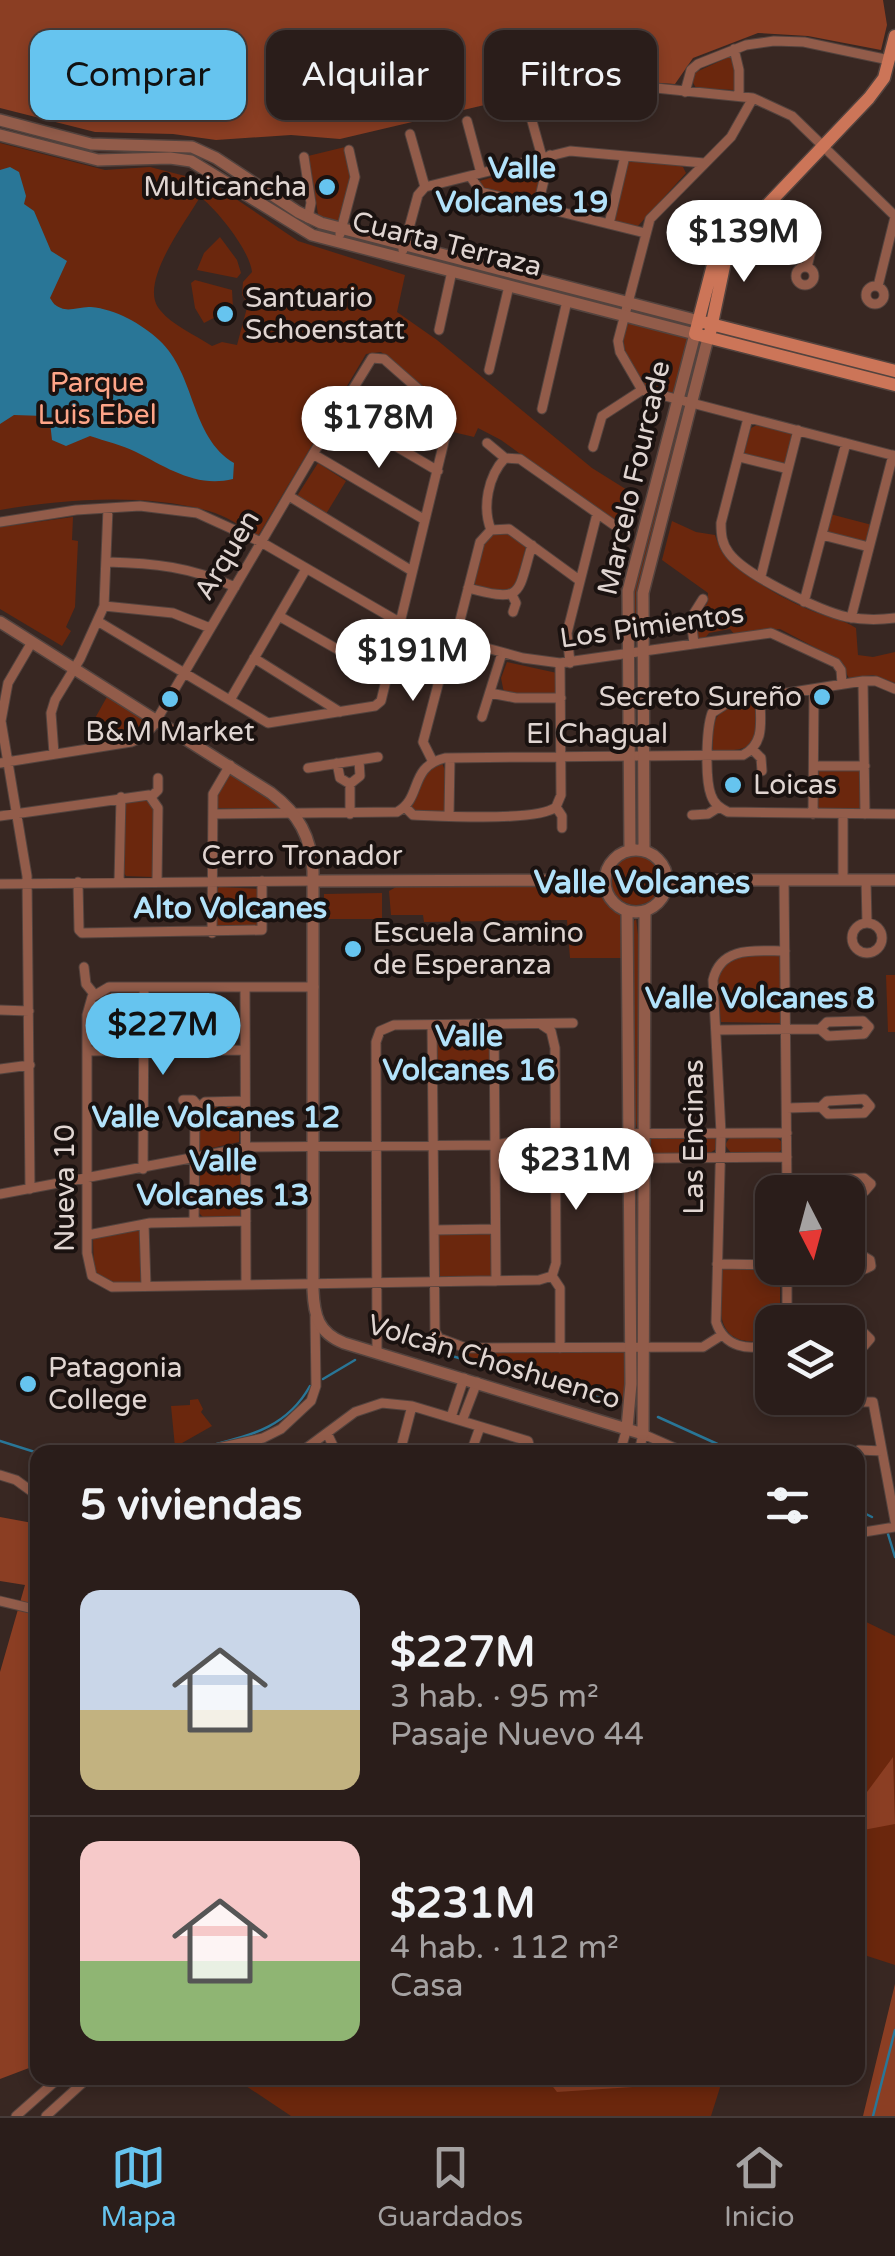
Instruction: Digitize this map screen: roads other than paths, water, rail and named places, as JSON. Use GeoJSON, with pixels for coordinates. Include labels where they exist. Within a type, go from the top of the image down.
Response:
{"type":"FeatureCollection","features":[{"type":"Feature","properties":{"kind":"main road","name":"Marcelo Fourcade"},"geometry":{"type":"LineString","coordinates":[[703,329],[714,261],[869,98],[892,60],[895,36]]}},
{"type":"Feature","properties":{"kind":"main road","name":"Cuarta Terraza"},"geometry":{"type":"LineString","coordinates":[[703,329],[895,371]]}},
{"type":"Feature","properties":{"kind":"main road","name":"Cuarta Terraza"},"geometry":{"type":"LineString","coordinates":[[703,329],[895,386]]}},
{"type":"Feature","properties":{"kind":"street"},"geometry":{"type":"LineString","coordinates":[[685,92],[694,67],[760,42],[786,40],[892,60]]}},
{"type":"Feature","properties":{"kind":"street"},"geometry":{"type":"LineString","coordinates":[[734,49],[739,96]]}},
{"type":"Feature","properties":{"kind":"street"},"geometry":{"type":"LineString","coordinates":[[869,98],[895,78]]}},
{"type":"Feature","properties":{"kind":"street"},"geometry":{"type":"LineString","coordinates":[[657,89],[753,98],[792,116],[895,217],[878,286]]}},
{"type":"Feature","properties":{"kind":"street"},"geometry":{"type":"LineString","coordinates":[[753,98],[731,137],[654,214],[645,234],[618,347],[642,390],[894,456],[851,618]]}},
{"type":"Feature","properties":{"kind":"street","name":"Cuarta Terraza"},"geometry":{"type":"LineString","coordinates":[[0,120],[91,144],[192,147],[340,235]]}},
{"type":"Feature","properties":{"kind":"street"},"geometry":{"type":"LineString","coordinates":[[533,120],[546,156],[538,205]]}},
{"type":"Feature","properties":{"kind":"street"},"geometry":{"type":"LineString","coordinates":[[467,121],[481,192],[645,234]]}},
{"type":"Feature","properties":{"kind":"street"},"geometry":{"type":"LineString","coordinates":[[410,134],[425,187]]}},
{"type":"Feature","properties":{"kind":"street","name":"Cuarta Terraza"},"geometry":{"type":"LineString","coordinates":[[0,135],[98,160],[191,161],[299,229],[317,236],[340,235],[703,329]]}},
{"type":"Feature","properties":{"kind":"street"},"geometry":{"type":"LineString","coordinates":[[340,235],[355,177],[350,150]]}},
{"type":"Feature","properties":{"kind":"street"},"geometry":{"type":"LineString","coordinates":[[403,252],[418,195],[425,187],[570,151],[704,164]]}},
{"type":"Feature","properties":{"kind":"street"},"geometry":{"type":"LineString","coordinates":[[609,224],[624,156]]}},
{"type":"Feature","properties":{"kind":"street"},"geometry":{"type":"LineString","coordinates":[[304,157],[311,203],[308,218]]}},
{"type":"Feature","properties":{"kind":"street"},"geometry":{"type":"LineString","coordinates":[[773,200],[813,243],[807,267]]}},
{"type":"Feature","properties":{"kind":"street"},"geometry":{"type":"LineString","coordinates":[[317,236],[322,223]]}},
{"type":"Feature","properties":{"kind":"street","name":"Cuarta Terraza"},"geometry":{"type":"LineString","coordinates":[[403,252],[452,271],[567,301],[626,309]]}},
{"type":"Feature","properties":{"kind":"street"},"geometry":{"type":"LineString","coordinates":[[438,330],[452,271]]}},
{"type":"Feature","properties":{"kind":"street"},"geometry":{"type":"LineString","coordinates":[[489,370],[509,286]]}},
{"type":"Feature","properties":{"kind":"street"},"geometry":{"type":"LineString","coordinates":[[542,409],[567,301]]}},
{"type":"Feature","properties":{"kind":"street","name":"Marcelo Fourcade"},"geometry":{"type":"LineString","coordinates":[[630,850],[636,756],[635,653],[628,591],[678,400],[703,329]]}},
{"type":"Feature","properties":{"kind":"street","name":"Marcelo Fourcade"},"geometry":{"type":"LineString","coordinates":[[635,653],[643,593],[691,403],[703,329]]}},
{"type":"Feature","properties":{"kind":"street","name":"Arquen"},"geometry":{"type":"LineString","coordinates":[[157,720],[374,356],[384,359],[452,421],[438,471]]}},
{"type":"Feature","properties":{"kind":"street"},"geometry":{"type":"LineString","coordinates":[[593,447],[602,416],[642,390]]}},
{"type":"Feature","properties":{"kind":"street"},"geometry":{"type":"LineString","coordinates":[[99,622],[268,723],[375,706],[381,701],[438,471],[338,412]]}},
{"type":"Feature","properties":{"kind":"street"},"geometry":{"type":"LineString","coordinates":[[748,418],[722,523],[722,539],[733,559],[804,602],[851,618],[895,618]]}},
{"type":"Feature","properties":{"kind":"street"},"geometry":{"type":"LineString","coordinates":[[761,576],[798,430]]}},
{"type":"Feature","properties":{"kind":"street"},"geometry":{"type":"LineString","coordinates":[[487,443],[506,458],[520,459],[614,525]]}},
{"type":"Feature","properties":{"kind":"street"},"geometry":{"type":"LineString","coordinates":[[804,602],[846,443]]}},
{"type":"Feature","properties":{"kind":"street"},"geometry":{"type":"LineString","coordinates":[[313,454],[425,520]]}},
{"type":"Feature","properties":{"kind":"street"},"geometry":{"type":"LineString","coordinates":[[739,457],[788,469]]}},
{"type":"Feature","properties":{"kind":"street"},"geometry":{"type":"LineString","coordinates":[[491,530],[485,509],[495,472],[506,458]]}},
{"type":"Feature","properties":{"kind":"street"},"geometry":{"type":"LineString","coordinates":[[657,478],[671,482]]}},
{"type":"Feature","properties":{"kind":"street"},"geometry":{"type":"LineString","coordinates":[[288,496],[412,572]]}},
{"type":"Feature","properties":{"kind":"street","name":"Los Pimientos"},"geometry":{"type":"LineString","coordinates":[[0,522],[108,508],[152,506],[197,513],[261,542],[400,622],[453,640],[565,663],[775,634],[836,664],[841,670],[842,684]]}},
{"type":"Feature","properties":{"kind":"street"},"geometry":{"type":"LineString","coordinates":[[54,754],[51,713],[104,606],[108,508]]}},
{"type":"Feature","properties":{"kind":"street"},"geometry":{"type":"LineString","coordinates":[[405,807],[415,815],[450,816],[538,816],[556,808],[561,795],[561,698],[567,633],[597,514]]}},
{"type":"Feature","properties":{"kind":"street"},"geometry":{"type":"LineString","coordinates":[[213,814],[390,813],[405,807],[420,774],[433,762],[423,742],[481,539],[491,530],[510,529],[579,580]]}},
{"type":"Feature","properties":{"kind":"street"},"geometry":{"type":"LineString","coordinates":[[822,535],[869,547]]}},
{"type":"Feature","properties":{"kind":"street"},"geometry":{"type":"LineString","coordinates":[[468,588],[502,598],[512,594],[520,586],[532,544]]}},
{"type":"Feature","properties":{"kind":"street"},"geometry":{"type":"LineString","coordinates":[[107,562],[165,564],[209,575],[234,588]]}},
{"type":"Feature","properties":{"kind":"street"},"geometry":{"type":"LineString","coordinates":[[230,700],[306,568]]}},
{"type":"Feature","properties":{"kind":"street"},"geometry":{"type":"LineString","coordinates":[[512,594],[516,603],[513,612]]}},
{"type":"Feature","properties":{"kind":"street"},"geometry":{"type":"LineString","coordinates":[[694,644],[692,612],[702,599]]}},
{"type":"Feature","properties":{"kind":"street"},"geometry":{"type":"LineString","coordinates":[[104,606],[173,613],[210,628]]}},
{"type":"Feature","properties":{"kind":"street"},"geometry":{"type":"LineString","coordinates":[[278,616],[386,677]]}},
{"type":"Feature","properties":{"kind":"street"},"geometry":{"type":"LineString","coordinates":[[0,622],[284,802],[295,814],[311,846],[316,1386],[311,1401],[281,1429],[264,1438],[232,1445]]}},
{"type":"Feature","properties":{"kind":"street"},"geometry":{"type":"LineString","coordinates":[[30,1189],[28,882],[18,813],[4,762],[2,729],[4,698],[13,673],[32,642]]}},
{"type":"Feature","properties":{"kind":"street"},"geometry":{"type":"LineString","coordinates":[[482,717],[502,652]]}},
{"type":"Feature","properties":{"kind":"street"},"geometry":{"type":"LineString","coordinates":[[254,658],[340,712]]}},
{"type":"Feature","properties":{"kind":"street"},"geometry":{"type":"LineString","coordinates":[[863,681],[866,814]]}},
{"type":"Feature","properties":{"kind":"street"},"geometry":{"type":"LineString","coordinates":[[895,688],[863,681],[724,704],[712,713],[709,756],[710,794],[718,807],[734,813],[895,814]]}},
{"type":"Feature","properties":{"kind":"street"},"geometry":{"type":"LineString","coordinates":[[813,814],[814,689]]}},
{"type":"Feature","properties":{"kind":"street"},"geometry":{"type":"LineString","coordinates":[[490,693],[516,698],[561,698]]}},
{"type":"Feature","properties":{"kind":"street"},"geometry":{"type":"LineString","coordinates":[[760,697],[760,739],[752,749],[760,758],[762,771]]}},
{"type":"Feature","properties":{"kind":"street"},"geometry":{"type":"LineString","coordinates":[[4,762],[142,739],[157,720]]}},
{"type":"Feature","properties":{"kind":"street","name":"El Chagual"},"geometry":{"type":"LineString","coordinates":[[433,762],[450,758],[742,755],[752,749]]}},
{"type":"Feature","properties":{"kind":"street","name":"Marcelo Fourcade"},"geometry":{"type":"LineString","coordinates":[[636,756],[644,850]]}},
{"type":"Feature","properties":{"kind":"street"},"geometry":{"type":"LineString","coordinates":[[308,768],[378,757]]}},
{"type":"Feature","properties":{"kind":"street"},"geometry":{"type":"LineString","coordinates":[[450,758],[450,816]]}},
{"type":"Feature","properties":{"kind":"street"},"geometry":{"type":"LineString","coordinates":[[350,784],[360,776],[359,760]]}},
{"type":"Feature","properties":{"kind":"street"},"geometry":{"type":"LineString","coordinates":[[337,763],[340,778],[350,784]]}},
{"type":"Feature","properties":{"kind":"street"},"geometry":{"type":"LineString","coordinates":[[212,933],[214,791],[230,765]]}},
{"type":"Feature","properties":{"kind":"street"},"geometry":{"type":"LineString","coordinates":[[814,766],[865,766]]}},
{"type":"Feature","properties":{"kind":"street"},"geometry":{"type":"LineString","coordinates":[[152,796],[158,790],[158,778]]}},
{"type":"Feature","properties":{"kind":"street"},"geometry":{"type":"LineString","coordinates":[[350,784],[350,814]]}},
{"type":"Feature","properties":{"kind":"street"},"geometry":{"type":"LineString","coordinates":[[0,816],[143,793],[152,796],[158,808],[157,882]]}},
{"type":"Feature","properties":{"kind":"street"},"geometry":{"type":"LineString","coordinates":[[120,882],[121,796]]}},
{"type":"Feature","properties":{"kind":"street"},"geometry":{"type":"LineString","coordinates":[[692,815],[708,814],[718,807]]}},
{"type":"Feature","properties":{"kind":"street"},"geometry":{"type":"LineString","coordinates":[[556,808],[562,816],[562,828]]}},
{"type":"Feature","properties":{"kind":"street"},"geometry":{"type":"LineString","coordinates":[[843,814],[843,880]]}},
{"type":"Feature","properties":{"kind":"street"},"geometry":{"type":"LineString","coordinates":[[630,850],[644,850],[661,861],[668,880],[661,900],[644,911],[628,911],[611,900],[604,880],[612,861],[630,850]]}},
{"type":"Feature","properties":{"kind":"street","name":"Cerro Tronador"},"geometry":{"type":"LineString","coordinates":[[0,884],[604,880]]}},
{"type":"Feature","properties":{"kind":"street"},"geometry":{"type":"LineString","coordinates":[[668,880],[895,880]]}},
{"type":"Feature","properties":{"kind":"street"},"geometry":{"type":"LineString","coordinates":[[784,880],[788,1175]]}},
{"type":"Feature","properties":{"kind":"street"},"geometry":{"type":"LineString","coordinates":[[866,880],[866,923]]}},
{"type":"Feature","properties":{"kind":"street"},"geometry":{"type":"LineString","coordinates":[[78,882],[80,932],[212,933],[261,932],[262,882]]}},
{"type":"Feature","properties":{"kind":"street"},"geometry":{"type":"LineString","coordinates":[[628,911],[630,1158],[641,1445]]}},
{"type":"Feature","properties":{"kind":"street"},"geometry":{"type":"LineString","coordinates":[[622,1445],[637,1348],[644,1158],[644,911]]}},
{"type":"Feature","properties":{"kind":"street","name":"Las Encinas"},"geometry":{"type":"LineString","coordinates":[[722,1336],[716,1322],[720,1133],[713,980],[720,962],[741,952],[785,951]]}},
{"type":"Feature","properties":{"kind":"street","name":"Nueva 10"},"geometry":{"type":"LineString","coordinates":[[84,968],[86,984],[94,994],[88,1007],[87,1180],[88,1268],[96,1280],[112,1287],[539,1280],[552,1276]]}},
{"type":"Feature","properties":{"kind":"street"},"geometry":{"type":"LineString","coordinates":[[94,994],[109,987],[314,987]]}},
{"type":"Feature","properties":{"kind":"street"},"geometry":{"type":"LineString","coordinates":[[143,1169],[144,987]]}},
{"type":"Feature","properties":{"kind":"street"},"geometry":{"type":"LineString","coordinates":[[245,987],[246,1284]]}},
{"type":"Feature","properties":{"kind":"street"},"geometry":{"type":"LineString","coordinates":[[0,1010],[29,1010]]}},
{"type":"Feature","properties":{"kind":"street"},"geometry":{"type":"LineString","coordinates":[[716,1030],[820,1029],[828,1036],[864,1034],[869,1027],[863,1021],[827,1022],[820,1029]]}},
{"type":"Feature","properties":{"kind":"street"},"geometry":{"type":"LineString","coordinates":[[377,1353],[376,1042],[380,1030],[394,1025],[573,1023]]}},
{"type":"Feature","properties":{"kind":"street"},"geometry":{"type":"LineString","coordinates":[[494,1024],[496,1281]]}},
{"type":"Feature","properties":{"kind":"street"},"geometry":{"type":"LineString","coordinates":[[432,1025],[435,1332],[442,1341],[466,1348],[706,1347],[722,1336],[741,1347],[755,1345]]}},
{"type":"Feature","properties":{"kind":"street"},"geometry":{"type":"LineString","coordinates":[[541,1025],[549,1029],[554,1039],[556,1264],[552,1276],[560,1288],[560,1348]]}},
{"type":"Feature","properties":{"kind":"street"},"geometry":{"type":"LineString","coordinates":[[87,1051],[245,1050]]}},
{"type":"Feature","properties":{"kind":"street"},"geometry":{"type":"LineString","coordinates":[[0,1069],[30,1065]]}},
{"type":"Feature","properties":{"kind":"street"},"geometry":{"type":"LineString","coordinates":[[433,1076],[494,1076]]}},
{"type":"Feature","properties":{"kind":"street"},"geometry":{"type":"LineString","coordinates":[[183,1100],[198,1106]]}},
{"type":"Feature","properties":{"kind":"street"},"geometry":{"type":"LineString","coordinates":[[787,1108],[820,1107],[828,1114],[864,1113],[870,1106],[864,1100],[846,1100],[824,1102],[820,1107]]}},
{"type":"Feature","properties":{"kind":"street"},"geometry":{"type":"LineString","coordinates":[[194,1222],[194,1115],[198,1106],[208,1102],[245,1101]]}},
{"type":"Feature","properties":{"kind":"street"},"geometry":{"type":"LineString","coordinates":[[0,1194],[246,1148],[494,1146],[556,1134],[787,1132]]}},
{"type":"Feature","properties":{"kind":"street"},"geometry":{"type":"LineString","coordinates":[[494,1146],[556,1159],[787,1157]]}},
{"type":"Feature","properties":{"kind":"street"},"geometry":{"type":"LineString","coordinates":[[864,1178],[870,1184],[865,1191],[847,1192],[829,1192],[822,1186],[828,1179],[864,1178]]}},
{"type":"Feature","properties":{"kind":"street"},"geometry":{"type":"LineString","coordinates":[[88,1235],[144,1224],[246,1221]]}},
{"type":"Feature","properties":{"kind":"street"},"geometry":{"type":"LineString","coordinates":[[144,1224],[146,1286]]}},
{"type":"Feature","properties":{"kind":"street"},"geometry":{"type":"LineString","coordinates":[[434,1230],[495,1229]]}},
{"type":"Feature","properties":{"kind":"street"},"geometry":{"type":"LineString","coordinates":[[717,1264],[755,1265]]}},
{"type":"Feature","properties":{"kind":"street","name":"Volcán Choshuenco"},"geometry":{"type":"LineString","coordinates":[[316,1318],[332,1338],[627,1428],[668,1445]]}},
{"type":"Feature","properties":{"kind":"street"},"geometry":{"type":"LineString","coordinates":[[450,1417],[471,1380]]}},
{"type":"Feature","properties":{"kind":"street"},"geometry":{"type":"LineString","coordinates":[[462,1421],[471,1380]]}},
{"type":"Feature","properties":{"kind":"street"},"geometry":{"type":"LineString","coordinates":[[865,1402],[873,1402],[895,1538]]}},
{"type":"Feature","properties":{"kind":"street"},"geometry":{"type":"LineString","coordinates":[[311,1445],[355,1412],[395,1403],[528,1441],[529,1445]]}},
{"type":"Feature","properties":{"kind":"street"},"geometry":{"type":"LineString","coordinates":[[402,1445],[412,1406]]}},
{"type":"Feature","properties":{"kind":"street"},"geometry":{"type":"LineString","coordinates":[[474,1445],[480,1427]]}},
{"type":"Feature","properties":{"kind":"street"},"geometry":{"type":"LineString","coordinates":[[327,1433],[333,1445]]}},
{"type":"Feature","properties":{"kind":"street"},"geometry":{"type":"LineString","coordinates":[[865,1450],[882,1451]]}},
{"type":"Feature","properties":{"kind":"street"},"geometry":{"type":"LineString","coordinates":[[1,1478],[16,1480],[30,1490]]}},
{"type":"Feature","properties":{"kind":"street"},"geometry":{"type":"LineString","coordinates":[[865,1531],[894,1525]]}},
{"type":"Feature","properties":{"kind":"street"},"geometry":{"type":"LineString","coordinates":[[0,1601],[30,1608]]}},
{"type":"Feature","properties":{"kind":"street"},"geometry":{"type":"LineString","coordinates":[[16,2116],[52,2085]]}},
{"type":"Feature","properties":{"kind":"street"},"geometry":{"type":"LineString","coordinates":[[46,2116],[80,2085]]}},
{"type":"Feature","properties":{"kind":"water"},"geometry":{"type":"Polygon","coordinates":[[[10,167],[19,172],[26,196],[24,204],[34,211],[51,251],[67,261],[50,298],[52,302],[64,309],[91,307],[119,314],[159,340],[180,370],[209,438],[234,463],[233,479],[194,479],[90,436],[66,446],[52,440],[50,422],[44,416],[14,415],[0,424],[0,170],[10,167]]]}},
{"type":"Feature","properties":{"kind":"waterway"},"geometry":{"type":"LineString","coordinates":[[392,1339],[614,1402]]}},
{"type":"Feature","properties":{"kind":"waterway"},"geometry":{"type":"LineString","coordinates":[[323,1379],[355,1360]]}},
{"type":"Feature","properties":{"kind":"waterway"},"geometry":{"type":"LineString","coordinates":[[212,1445],[254,1433],[279,1420],[310,1386]]}},
{"type":"Feature","properties":{"kind":"waterway"},"geometry":{"type":"LineString","coordinates":[[658,1417],[720,1445]]}},
{"type":"Feature","properties":{"kind":"waterway"},"geometry":{"type":"LineString","coordinates":[[0,1441],[30,1450]]}},
{"type":"Feature","properties":{"kind":"waterway"},"geometry":{"type":"LineString","coordinates":[[865,1514],[872,1517]]}},
{"type":"Feature","properties":{"kind":"waterway"},"geometry":{"type":"LineString","coordinates":[[888,1534],[895,1557]]}},
{"type":"Feature","properties":{"kind":"waterway"},"geometry":{"type":"LineString","coordinates":[[873,2116],[895,2030]]}},
{"type":"Feature","properties":{"kind":"place","name":"Multicancha"},"geometry":{"type":"Point","coordinates":[327,187]}},
{"type":"Feature","properties":{"kind":"place","name":"Santuario Schoenstatt"},"geometry":{"type":"Point","coordinates":[225,314]}},
{"type":"Feature","properties":{"kind":"place","name":"Secreto Sureño"},"geometry":{"type":"Point","coordinates":[822,697]}},
{"type":"Feature","properties":{"kind":"place","name":"B&M Market"},"geometry":{"type":"Point","coordinates":[170,699]}},
{"type":"Feature","properties":{"kind":"place","name":"Loicas"},"geometry":{"type":"Point","coordinates":[733,785]}},
{"type":"Feature","properties":{"kind":"place","name":"Escuela Camino de Esperanza"},"geometry":{"type":"Point","coordinates":[353,949]}},
{"type":"Feature","properties":{"kind":"place","name":"Patagonia College"},"geometry":{"type":"Point","coordinates":[28,1384]}},
{"type":"Feature","properties":{"kind":"district","name":"Valle Volcanes 19"},"geometry":{"type":"Point","coordinates":[522,185]}},
{"type":"Feature","properties":{"kind":"district","name":"Valle Volcanes"},"geometry":{"type":"Point","coordinates":[642,883]}},
{"type":"Feature","properties":{"kind":"district","name":"Alto Volcanes"},"geometry":{"type":"Point","coordinates":[230,908]}},
{"type":"Feature","properties":{"kind":"district","name":"Valle Volcanes 8"},"geometry":{"type":"Point","coordinates":[760,998]}},
{"type":"Feature","properties":{"kind":"district","name":"Valle Volcanes 16"},"geometry":{"type":"Point","coordinates":[469,1053]}},
{"type":"Feature","properties":{"kind":"district","name":"Valle Volcanes 12"},"geometry":{"type":"Point","coordinates":[216,1117]}},
{"type":"Feature","properties":{"kind":"district","name":"Valle Volcanes 13"},"geometry":{"type":"Point","coordinates":[223,1178]}},
{"type":"Feature","properties":{"kind":"park label","name":"Parque Luis Ebel"},"geometry":{"type":"Point","coordinates":[97,399]}}]}
